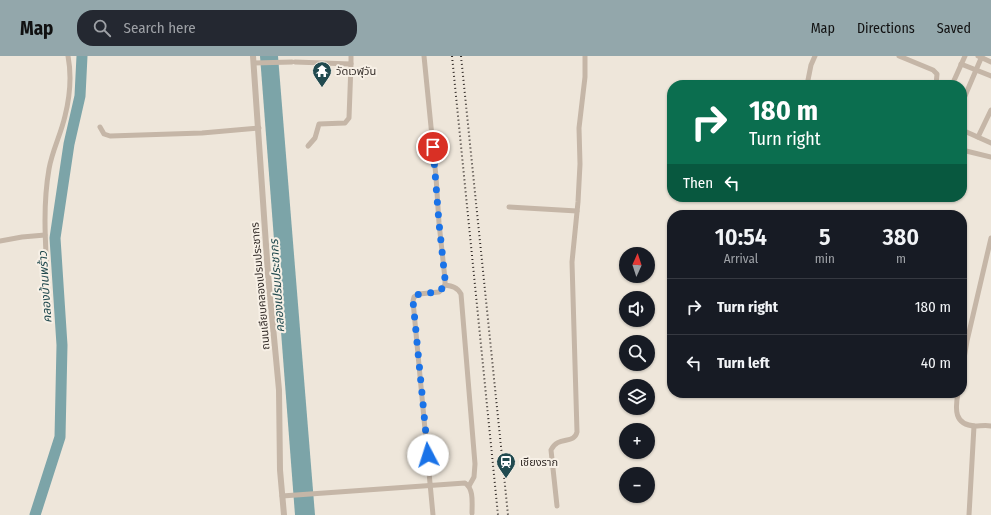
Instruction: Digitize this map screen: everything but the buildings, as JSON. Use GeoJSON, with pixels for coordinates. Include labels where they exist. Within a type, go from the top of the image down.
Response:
{"type":"FeatureCollection","features":[{"type":"Feature","properties":{"kind":"street"},"geometry":{"type":"LineString","coordinates":[[47,272],[45,235],[47,178],[50,161],[65,116],[71,85],[68,56]]}},
{"type":"Feature","properties":{"kind":"street","name":"ถนนเลียบคลองเปรมประชากร"},"geometry":{"type":"LineString","coordinates":[[253,56],[257,63],[259,128],[268,274],[280,390],[280,470],[284,515]]}},
{"type":"Feature","properties":{"kind":"street"},"geometry":{"type":"LineString","coordinates":[[308,146],[315,138],[319,124],[345,123],[349,118],[351,56]]}},
{"type":"Feature","properties":{"kind":"street"},"geometry":{"type":"LineString","coordinates":[[424,56],[445,279],[445,285],[439,292],[419,294],[414,297],[413,301],[433,515]]}},
{"type":"Feature","properties":{"kind":"street"},"geometry":{"type":"LineString","coordinates":[[557,506],[551,450],[554,444],[560,441],[573,439],[577,432],[572,277],[580,164],[579,128],[585,77],[585,56]]}},
{"type":"Feature","properties":{"kind":"street"},"geometry":{"type":"LineString","coordinates":[[808,80],[811,65],[815,56]]}},
{"type":"Feature","properties":{"kind":"street"},"geometry":{"type":"LineString","coordinates":[[900,56],[933,70],[937,74],[936,80]]}},
{"type":"Feature","properties":{"kind":"street"},"geometry":{"type":"LineString","coordinates":[[954,80],[965,56]]}},
{"type":"Feature","properties":{"kind":"street"},"geometry":{"type":"LineString","coordinates":[[967,91],[980,57],[991,62]]}},
{"type":"Feature","properties":{"kind":"street"},"geometry":{"type":"LineString","coordinates":[[257,63],[292,62],[351,64]]}},
{"type":"Feature","properties":{"kind":"street"},"geometry":{"type":"LineString","coordinates":[[961,64],[991,76]]}},
{"type":"Feature","properties":{"kind":"street"},"geometry":{"type":"LineString","coordinates":[[978,137],[991,110]]}},
{"type":"Feature","properties":{"kind":"street"},"geometry":{"type":"LineString","coordinates":[[100,126],[104,134],[110,136],[202,133],[259,128]]}},
{"type":"Feature","properties":{"kind":"street"},"geometry":{"type":"LineString","coordinates":[[967,132],[991,143]]}},
{"type":"Feature","properties":{"kind":"street"},"geometry":{"type":"LineString","coordinates":[[967,151],[991,157]]}},
{"type":"Feature","properties":{"kind":"street"},"geometry":{"type":"LineString","coordinates":[[509,206],[577,211]]}},
{"type":"Feature","properties":{"kind":"street"},"geometry":{"type":"LineString","coordinates":[[0,241],[45,235]]}},
{"type":"Feature","properties":{"kind":"street"},"geometry":{"type":"LineString","coordinates":[[967,339],[991,238]]}},
{"type":"Feature","properties":{"kind":"street"},"geometry":{"type":"LineString","coordinates":[[445,285],[454,286],[461,294],[475,464],[474,477],[469,486]]}},
{"type":"Feature","properties":{"kind":"street"},"geometry":{"type":"LineString","coordinates":[[957,398],[956,410],[960,420],[964,424],[974,426],[991,426]]}},
{"type":"Feature","properties":{"kind":"street"},"geometry":{"type":"LineString","coordinates":[[969,515],[974,426]]}},
{"type":"Feature","properties":{"kind":"street"},"geometry":{"type":"LineString","coordinates":[[282,496],[431,486],[460,482],[469,486],[471,492],[472,513]]}},
{"type":"Feature","properties":{"kind":"water","name":"คลองเปรมประชากร"},"geometry":{"type":"Polygon","coordinates":[[[260,56],[278,56],[315,515],[295,515],[260,56]]]}},
{"type":"Feature","properties":{"kind":"waterway","name":"คลองบ้านพร้าว"},"geometry":{"type":"LineString","coordinates":[[35,515],[60,437],[62,345],[55,238],[69,144],[80,96],[82,56]]}},
{"type":"Feature","properties":{"kind":"railway"},"geometry":{"type":"LineString","coordinates":[[452,56],[498,515]]}},
{"type":"Feature","properties":{"kind":"railway"},"geometry":{"type":"LineString","coordinates":[[461,56],[508,515]]}},
{"type":"Feature","properties":{"kind":"place","name":"วัดเวฬุวัน"},"geometry":{"type":"Point","coordinates":[322,88]}},
{"type":"Feature","properties":{"kind":"place","name":"เชียงราก"},"geometry":{"type":"Point","coordinates":[506,479]}},
{"type":"Feature","properties":{"kind":"route"},"geometry":{"type":"LineString","coordinates":[[428,455],[413,301],[414,297],[419,294],[439,292],[445,285],[433,147]]}}]}
